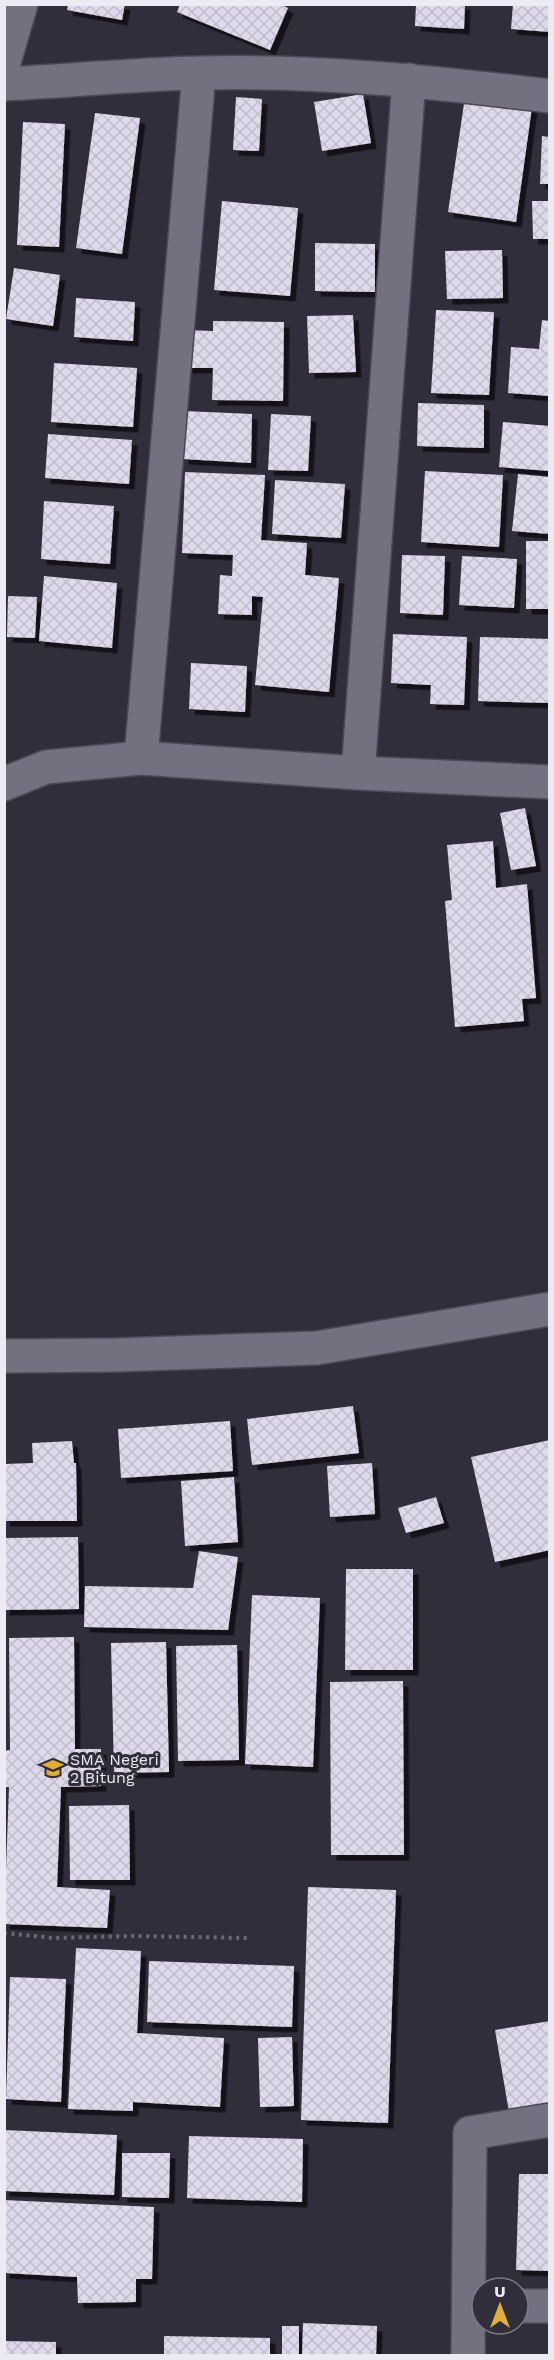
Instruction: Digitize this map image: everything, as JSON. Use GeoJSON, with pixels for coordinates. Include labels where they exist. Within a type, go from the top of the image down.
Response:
{"type":"FeatureCollection","features":[{"type":"Feature","properties":{"kind":"street"},"geometry":{"type":"LineString","coordinates":[[4,62],[21,4]]}},
{"type":"Feature","properties":{"kind":"street"},"geometry":{"type":"LineString","coordinates":[[141,758],[199,72]]}},
{"type":"Feature","properties":{"kind":"street"},"geometry":{"type":"LineString","coordinates":[[4,84],[199,72],[293,73],[409,80],[549,96]]}},
{"type":"Feature","properties":{"kind":"street"},"geometry":{"type":"LineString","coordinates":[[358,773],[409,80]]}},
{"type":"Feature","properties":{"kind":"street"},"geometry":{"type":"LineString","coordinates":[[4,784],[46,767],[141,758],[358,773],[549,782]]}},
{"type":"Feature","properties":{"kind":"street"},"geometry":{"type":"LineString","coordinates":[[4,1356],[117,1355],[317,1348],[549,1309]]}},
{"type":"Feature","properties":{"kind":"street"},"geometry":{"type":"LineString","coordinates":[[474,2276],[470,2133],[549,2120]]}},
{"type":"Feature","properties":{"kind":"street"},"geometry":{"type":"LineString","coordinates":[[530,2306],[549,2306]]}},
{"type":"Feature","properties":{"kind":"street"},"geometry":{"type":"LineString","coordinates":[[468,2355],[471,2336]]}},
{"type":"Feature","properties":{"kind":"path"},"geometry":{"type":"LineString","coordinates":[[4,1933],[53,1938],[132,1936],[251,1938]]}},
{"type":"Feature","properties":{"kind":"building"},"geometry":{"type":"Polygon","coordinates":[[[68,4],[125,4],[122,20],[67,10],[68,4]]]}},
{"type":"Feature","properties":{"kind":"building"},"geometry":{"type":"Polygon","coordinates":[[[180,4],[280,4],[288,8],[270,50],[177,12],[180,4]]]}},
{"type":"Feature","properties":{"kind":"building"},"geometry":{"type":"Polygon","coordinates":[[[416,4],[465,4],[464,29],[415,26],[416,4]]]}},
{"type":"Feature","properties":{"kind":"building"},"geometry":{"type":"Polygon","coordinates":[[[513,4],[550,4],[550,32],[511,29],[513,4]]]}},
{"type":"Feature","properties":{"kind":"building"},"geometry":{"type":"Polygon","coordinates":[[[363,94],[371,143],[322,151],[314,102],[363,94]]]}},
{"type":"Feature","properties":{"kind":"building"},"geometry":{"type":"Polygon","coordinates":[[[236,97],[262,99],[259,151],[233,150],[236,97]]]}},
{"type":"Feature","properties":{"kind":"building"},"geometry":{"type":"Polygon","coordinates":[[[465,97],[532,107],[516,222],[448,212],[465,97]]]}},
{"type":"Feature","properties":{"kind":"building"},"geometry":{"type":"Polygon","coordinates":[[[95,113],[140,118],[122,254],[76,248],[95,113]]]}},
{"type":"Feature","properties":{"kind":"building"},"geometry":{"type":"Polygon","coordinates":[[[23,122],[65,124],[59,247],[17,245],[23,122]]]}},
{"type":"Feature","properties":{"kind":"building"},"geometry":{"type":"Polygon","coordinates":[[[542,136],[550,137],[550,184],[540,184],[542,136]]]}},
{"type":"Feature","properties":{"kind":"building"},"geometry":{"type":"Polygon","coordinates":[[[222,201],[298,208],[290,296],[214,290],[222,201]]]}},
{"type":"Feature","properties":{"kind":"building"},"geometry":{"type":"Polygon","coordinates":[[[532,201],[550,201],[550,239],[533,239],[532,201]]]}},
{"type":"Feature","properties":{"kind":"building"},"geometry":{"type":"Polygon","coordinates":[[[315,243],[375,244],[375,292],[315,291],[315,243]]]}},
{"type":"Feature","properties":{"kind":"building"},"geometry":{"type":"Polygon","coordinates":[[[502,250],[503,298],[447,299],[445,251],[502,250]]]}},
{"type":"Feature","properties":{"kind":"building"},"geometry":{"type":"Polygon","coordinates":[[[14,268],[60,275],[53,326],[6,319],[14,268]]]}},
{"type":"Feature","properties":{"kind":"building"},"geometry":{"type":"Polygon","coordinates":[[[76,298],[135,302],[133,341],[74,337],[76,298]]]}},
{"type":"Feature","properties":{"kind":"building"},"geometry":{"type":"Polygon","coordinates":[[[436,310],[494,312],[489,395],[431,393],[436,310]]]}},
{"type":"Feature","properties":{"kind":"building"},"geometry":{"type":"Polygon","coordinates":[[[353,315],[356,372],[309,373],[307,316],[353,315]]]}},
{"type":"Feature","properties":{"kind":"building"},"geometry":{"type":"Polygon","coordinates":[[[542,320],[550,321],[550,396],[508,393],[511,347],[539,349],[542,320]]]}},
{"type":"Feature","properties":{"kind":"building"},"geometry":{"type":"Polygon","coordinates":[[[213,321],[284,322],[283,401],[212,400],[213,368],[187,368],[187,330],[213,331],[213,321]]]}},
{"type":"Feature","properties":{"kind":"building"},"geometry":{"type":"Polygon","coordinates":[[[54,363],[137,368],[133,427],[51,422],[54,363]]]}},
{"type":"Feature","properties":{"kind":"building"},"geometry":{"type":"Polygon","coordinates":[[[418,403],[484,405],[484,448],[417,446],[418,403]]]}},
{"type":"Feature","properties":{"kind":"building"},"geometry":{"type":"Polygon","coordinates":[[[185,411],[252,414],[251,463],[183,459],[185,411]]]}},
{"type":"Feature","properties":{"kind":"building"},"geometry":{"type":"Polygon","coordinates":[[[271,414],[311,416],[308,471],[268,470],[271,414]]]}},
{"type":"Feature","properties":{"kind":"building"},"geometry":{"type":"Polygon","coordinates":[[[503,422],[550,426],[550,471],[499,467],[503,422]]]}},
{"type":"Feature","properties":{"kind":"building"},"geometry":{"type":"Polygon","coordinates":[[[48,434],[132,440],[129,484],[45,478],[48,434]]]}},
{"type":"Feature","properties":{"kind":"building"},"geometry":{"type":"Polygon","coordinates":[[[425,471],[503,475],[499,547],[421,542],[425,471]]]}},
{"type":"Feature","properties":{"kind":"building"},"geometry":{"type":"Polygon","coordinates":[[[185,472],[265,475],[261,540],[307,543],[305,575],[339,578],[329,692],[255,685],[263,597],[252,596],[252,615],[218,614],[220,575],[232,576],[233,555],[182,553],[185,472]]]}},
{"type":"Feature","properties":{"kind":"building"},"geometry":{"type":"Polygon","coordinates":[[[518,474],[550,477],[550,534],[512,531],[518,474]]]}},
{"type":"Feature","properties":{"kind":"building"},"geometry":{"type":"Polygon","coordinates":[[[275,480],[345,484],[341,538],[272,534],[275,480]]]}},
{"type":"Feature","properties":{"kind":"building"},"geometry":{"type":"Polygon","coordinates":[[[44,501],[114,506],[110,564],[41,559],[44,501]]]}},
{"type":"Feature","properties":{"kind":"building"},"geometry":{"type":"Polygon","coordinates":[[[526,541],[550,541],[550,609],[526,609],[526,541]]]}},
{"type":"Feature","properties":{"kind":"building"},"geometry":{"type":"Polygon","coordinates":[[[402,555],[445,556],[443,615],[400,613],[402,555]]]}},
{"type":"Feature","properties":{"kind":"building"},"geometry":{"type":"Polygon","coordinates":[[[462,556],[517,559],[514,608],[459,605],[462,556]]]}},
{"type":"Feature","properties":{"kind":"building"},"geometry":{"type":"Polygon","coordinates":[[[44,576],[117,583],[112,648],[39,641],[44,576]]]}},
{"type":"Feature","properties":{"kind":"building"},"geometry":{"type":"Polygon","coordinates":[[[8,596],[37,597],[35,638],[7,637],[8,596]]]}},
{"type":"Feature","properties":{"kind":"building"},"geometry":{"type":"Polygon","coordinates":[[[393,634],[467,637],[464,705],[430,704],[431,685],[391,683],[393,634]]]}},
{"type":"Feature","properties":{"kind":"building"},"geometry":{"type":"Polygon","coordinates":[[[480,637],[550,639],[550,703],[478,701],[480,637]]]}},
{"type":"Feature","properties":{"kind":"building"},"geometry":{"type":"Polygon","coordinates":[[[191,663],[247,666],[245,712],[189,709],[191,663]]]}},
{"type":"Feature","properties":{"kind":"building"},"geometry":{"type":"Polygon","coordinates":[[[525,808],[536,866],[511,870],[500,813],[525,808]]]}},
{"type":"Feature","properties":{"kind":"building"},"geometry":{"type":"Polygon","coordinates":[[[493,841],[496,888],[527,884],[536,998],[522,999],[524,1021],[455,1027],[445,901],[452,900],[447,845],[493,841]]]}},
{"type":"Feature","properties":{"kind":"building"},"geometry":{"type":"Polygon","coordinates":[[[353,1406],[359,1453],[252,1465],[247,1419],[353,1406]]]}},
{"type":"Feature","properties":{"kind":"building"},"geometry":{"type":"Polygon","coordinates":[[[230,1421],[233,1471],[121,1478],[118,1429],[230,1421]]]}},
{"type":"Feature","properties":{"kind":"building"},"geometry":{"type":"Polygon","coordinates":[[[550,1440],[550,1550],[495,1562],[471,1457],[550,1440]]]}},
{"type":"Feature","properties":{"kind":"building"},"geometry":{"type":"Polygon","coordinates":[[[72,1441],[74,1463],[76,1463],[77,1521],[4,1521],[4,1464],[33,1463],[32,1443],[72,1441]]]}},
{"type":"Feature","properties":{"kind":"building"},"geometry":{"type":"Polygon","coordinates":[[[372,1463],[375,1514],[330,1517],[327,1466],[372,1463]]]}},
{"type":"Feature","properties":{"kind":"building"},"geometry":{"type":"Polygon","coordinates":[[[234,1477],[238,1542],[185,1546],[181,1481],[234,1477]]]}},
{"type":"Feature","properties":{"kind":"building"},"geometry":{"type":"Polygon","coordinates":[[[436,1497],[444,1523],[406,1533],[398,1508],[436,1497]]]}},
{"type":"Feature","properties":{"kind":"building"},"geometry":{"type":"Polygon","coordinates":[[[78,1537],[79,1609],[4,1610],[4,1538],[78,1537]]]}},
{"type":"Feature","properties":{"kind":"building"},"geometry":{"type":"Polygon","coordinates":[[[199,1551],[238,1557],[228,1630],[84,1627],[85,1586],[193,1588],[199,1551]]]}},
{"type":"Feature","properties":{"kind":"building"},"geometry":{"type":"Polygon","coordinates":[[[346,1569],[413,1569],[413,1670],[345,1670],[346,1569]]]}},
{"type":"Feature","properties":{"kind":"building"},"geometry":{"type":"Polygon","coordinates":[[[252,1595],[320,1598],[313,1767],[245,1764],[252,1595]]]}},
{"type":"Feature","properties":{"kind":"building","name":"SMA Negeri 2 Bitung"},"geometry":{"type":"Polygon","coordinates":[[[74,1637],[75,1749],[101,1749],[101,1786],[61,1787],[57,1887],[110,1890],[107,1928],[4,1924],[9,1787],[4,1787],[4,1751],[10,1750],[9,1638],[74,1637]]]}},
{"type":"Feature","properties":{"kind":"building"},"geometry":{"type":"Polygon","coordinates":[[[166,1642],[169,1772],[114,1773],[111,1643],[166,1642]]]}},
{"type":"Feature","properties":{"kind":"building"},"geometry":{"type":"Polygon","coordinates":[[[237,1645],[239,1760],[178,1761],[176,1646],[237,1645]]]}},
{"type":"Feature","properties":{"kind":"building"},"geometry":{"type":"Polygon","coordinates":[[[403,1681],[404,1855],[331,1855],[330,1682],[403,1681]]]}},
{"type":"Feature","properties":{"kind":"building"},"geometry":{"type":"Polygon","coordinates":[[[129,1805],[130,1880],[70,1880],[69,1806],[129,1805]]]}},
{"type":"Feature","properties":{"kind":"building"},"geometry":{"type":"Polygon","coordinates":[[[308,1887],[396,1890],[388,2123],[301,2120],[308,1887]]]}},
{"type":"Feature","properties":{"kind":"building"},"geometry":{"type":"Polygon","coordinates":[[[76,1948],[141,1951],[137,2033],[224,2038],[220,2107],[133,2102],[133,2111],[68,2109],[76,1948]]]}},
{"type":"Feature","properties":{"kind":"building"},"geometry":{"type":"Polygon","coordinates":[[[149,1961],[294,1966],[292,2027],[147,2022],[149,1961]]]}},
{"type":"Feature","properties":{"kind":"building"},"geometry":{"type":"Polygon","coordinates":[[[10,1977],[66,1979],[61,2102],[6,2099],[10,1977]]]}},
{"type":"Feature","properties":{"kind":"building"},"geometry":{"type":"Polygon","coordinates":[[[550,2021],[550,2111],[510,2118],[495,2030],[550,2021]]]}},
{"type":"Feature","properties":{"kind":"building"},"geometry":{"type":"Polygon","coordinates":[[[292,2037],[294,2106],[260,2107],[258,2038],[292,2037]]]}},
{"type":"Feature","properties":{"kind":"building"},"geometry":{"type":"Polygon","coordinates":[[[4,2130],[117,2135],[114,2195],[4,2191],[4,2130]]]}},
{"type":"Feature","properties":{"kind":"building"},"geometry":{"type":"Polygon","coordinates":[[[189,2136],[303,2139],[302,2202],[187,2198],[189,2136]]]}},
{"type":"Feature","properties":{"kind":"building"},"geometry":{"type":"Polygon","coordinates":[[[122,2153],[170,2153],[169,2198],[122,2197],[122,2153]]]}},
{"type":"Feature","properties":{"kind":"building"},"geometry":{"type":"Polygon","coordinates":[[[519,2174],[550,2174],[550,2271],[516,2270],[519,2174]]]}},
{"type":"Feature","properties":{"kind":"building"},"geometry":{"type":"Polygon","coordinates":[[[4,2200],[154,2207],[152,2279],[136,2279],[136,2302],[78,2303],[77,2277],[4,2273],[4,2200]]]}},
{"type":"Feature","properties":{"kind":"building"},"geometry":{"type":"Polygon","coordinates":[[[303,2323],[377,2326],[376,2356],[302,2356],[303,2323]]]}},
{"type":"Feature","properties":{"kind":"building"},"geometry":{"type":"Polygon","coordinates":[[[282,2326],[299,2326],[299,2356],[282,2356],[282,2326]]]}},
{"type":"Feature","properties":{"kind":"building"},"geometry":{"type":"Polygon","coordinates":[[[164,2336],[270,2338],[270,2356],[164,2356],[164,2336]]]}},
{"type":"Feature","properties":{"kind":"building"},"geometry":{"type":"Polygon","coordinates":[[[4,2341],[56,2342],[56,2356],[4,2356],[4,2341]]]}},
{"type":"Feature","properties":{"kind":"place","name":"SMA Negeri 2 Bitung"},"geometry":{"type":"Point","coordinates":[53,1768]}}]}
